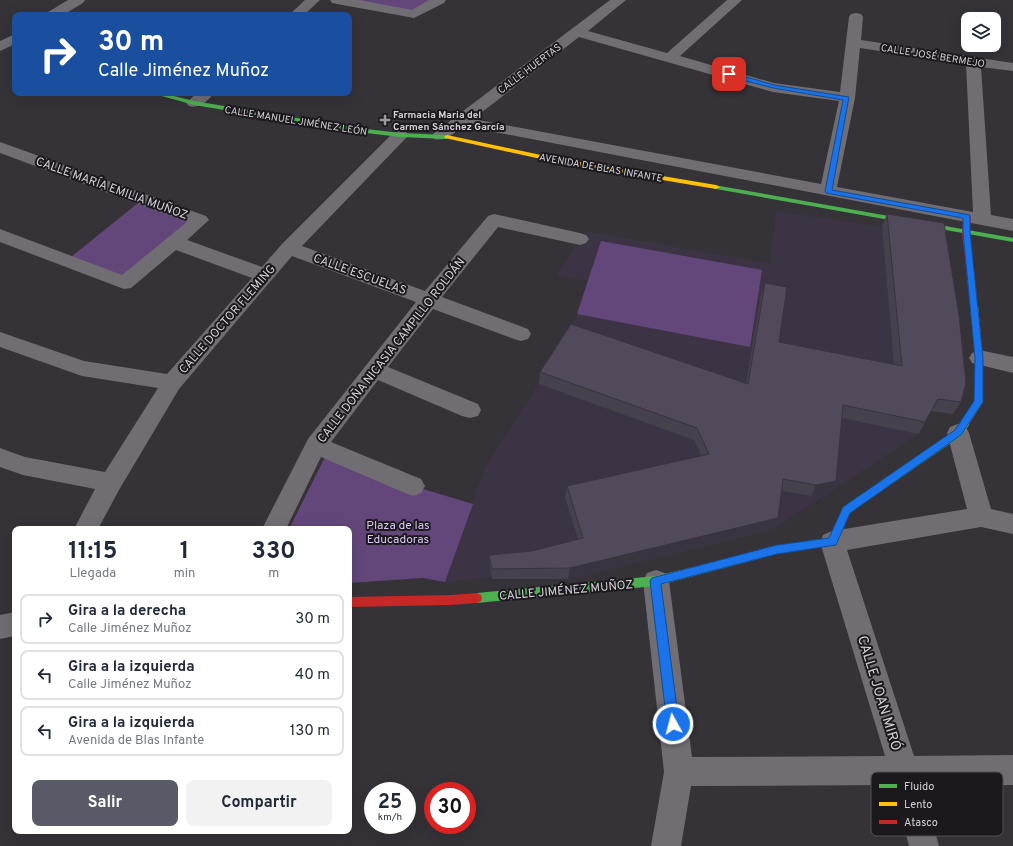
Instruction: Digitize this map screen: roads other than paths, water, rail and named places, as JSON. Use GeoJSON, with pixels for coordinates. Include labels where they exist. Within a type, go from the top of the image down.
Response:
{"type":"FeatureCollection","features":[{"type":"Feature","properties":{"kind":"street"},"geometry":{"type":"LineString","coordinates":[[58,12],[78,0]]}},
{"type":"Feature","properties":{"kind":"street"},"geometry":{"type":"LineString","coordinates":[[299,12],[313,0]]}},
{"type":"Feature","properties":{"kind":"street"},"geometry":{"type":"LineString","coordinates":[[337,0],[414,14],[439,0]]}},
{"type":"Feature","properties":{"kind":"street","name":"CALLE HUERTAS"},"geometry":{"type":"LineString","coordinates":[[440,136],[619,0]]}},
{"type":"Feature","properties":{"kind":"street"},"geometry":{"type":"LineString","coordinates":[[670,58],[735,0]]}},
{"type":"Feature","properties":{"kind":"street"},"geometry":{"type":"LineString","coordinates":[[828,191],[847,98],[856,16]]}},
{"type":"Feature","properties":{"kind":"street"},"geometry":{"type":"LineString","coordinates":[[577,32],[773,87],[847,98]]}},
{"type":"Feature","properties":{"kind":"street"},"geometry":{"type":"LineString","coordinates":[[0,48],[12,40]]}},
{"type":"Feature","properties":{"kind":"street","name":"CALLE JOSÉ BERMEJO"},"geometry":{"type":"LineString","coordinates":[[854,43],[1013,67]]}},
{"type":"Feature","properties":{"kind":"street"},"geometry":{"type":"LineString","coordinates":[[0,48],[12,53]]}},
{"type":"Feature","properties":{"kind":"street"},"geometry":{"type":"LineString","coordinates":[[832,542],[846,510],[958,433],[979,402],[979,358],[972,223],[974,61]]}},
{"type":"Feature","properties":{"kind":"street","name":"CALLE MANUEL JIMÉNEZ LEÓN"},"geometry":{"type":"LineString","coordinates":[[165,96],[194,104],[358,130],[400,135],[440,136]]}},
{"type":"Feature","properties":{"kind":"street"},"geometry":{"type":"LineString","coordinates":[[194,104],[203,96]]}},
{"type":"Feature","properties":{"kind":"street","name":"AVENIDA DE BLAS INFANTE"},"geometry":{"type":"LineString","coordinates":[[461,121],[767,187],[972,223],[1013,225]]}},
{"type":"Feature","properties":{"kind":"street","name":"CALLE DOCTOR FLEMING"},"geometry":{"type":"LineString","coordinates":[[88,526],[111,483],[172,383],[264,275],[400,135]]}},
{"type":"Feature","properties":{"kind":"street","name":"AVENIDA DE BLAS INFANTE"},"geometry":{"type":"LineString","coordinates":[[440,136],[555,160],[767,187],[828,191],[972,223],[1013,240]]}},
{"type":"Feature","properties":{"kind":"street","name":"CALLE MARÍA EMILIA MUÑOZ"},"geometry":{"type":"LineString","coordinates":[[0,147],[200,220],[124,283],[0,236]]}},
{"type":"Feature","properties":{"kind":"street","name":"CALLE DOÑA NICASIA CAMPILLO ROLDÁN"},"geometry":{"type":"LineString","coordinates":[[275,526],[316,444],[494,220],[580,239]]}},
{"type":"Feature","properties":{"kind":"street"},"geometry":{"type":"LineString","coordinates":[[173,242],[264,275]]}},
{"type":"Feature","properties":{"kind":"street","name":"CALLE ESCUELAS"},"geometry":{"type":"LineString","coordinates":[[289,248],[521,334]]}},
{"type":"Feature","properties":{"kind":"street"},"geometry":{"type":"LineString","coordinates":[[0,339],[82,368],[172,383]]}},
{"type":"Feature","properties":{"kind":"street"},"geometry":{"type":"LineString","coordinates":[[979,358],[1013,365]]}},
{"type":"Feature","properties":{"kind":"street"},"geometry":{"type":"LineString","coordinates":[[374,370],[470,410]]}},
{"type":"Feature","properties":{"kind":"street"},"geometry":{"type":"LineString","coordinates":[[958,433],[981,517]]}},
{"type":"Feature","properties":{"kind":"street"},"geometry":{"type":"LineString","coordinates":[[316,444],[414,486]]}},
{"type":"Feature","properties":{"kind":"street"},"geometry":{"type":"LineString","coordinates":[[0,457],[23,466],[111,483]]}},
{"type":"Feature","properties":{"kind":"street"},"geometry":{"type":"LineString","coordinates":[[832,542],[981,517],[1013,524]]}},
{"type":"Feature","properties":{"kind":"street","name":"CALLE JIMÉNEZ MUÑOZ"},"geometry":{"type":"LineString","coordinates":[[352,602],[451,600],[656,581],[777,550],[832,542]]}},
{"type":"Feature","properties":{"kind":"street","name":"CALLE JOAN MIRÓ"},"geometry":{"type":"LineString","coordinates":[[832,542],[904,771]]}},
{"type":"Feature","properties":{"kind":"street"},"geometry":{"type":"LineString","coordinates":[[656,581],[679,772],[666,846]]}},
{"type":"Feature","properties":{"kind":"street"},"geometry":{"type":"LineString","coordinates":[[0,627],[12,625]]}},
{"type":"Feature","properties":{"kind":"street"},"geometry":{"type":"LineString","coordinates":[[679,772],[1013,770]]}},
{"type":"Feature","properties":{"kind":"street","name":"CALLE JOAN MIRÓ"},"geometry":{"type":"LineString","coordinates":[[921,836],[924,846]]}},
{"type":"Feature","properties":{"kind":"place","name":"Farmacia Maria del Carmen Sánchez García"},"geometry":{"type":"Point","coordinates":[385,120]}},
{"type":"Feature","properties":{"kind":"park label","name":"Plaza de las Educadoras"},"geometry":{"type":"Point","coordinates":[398,532]}}]}
